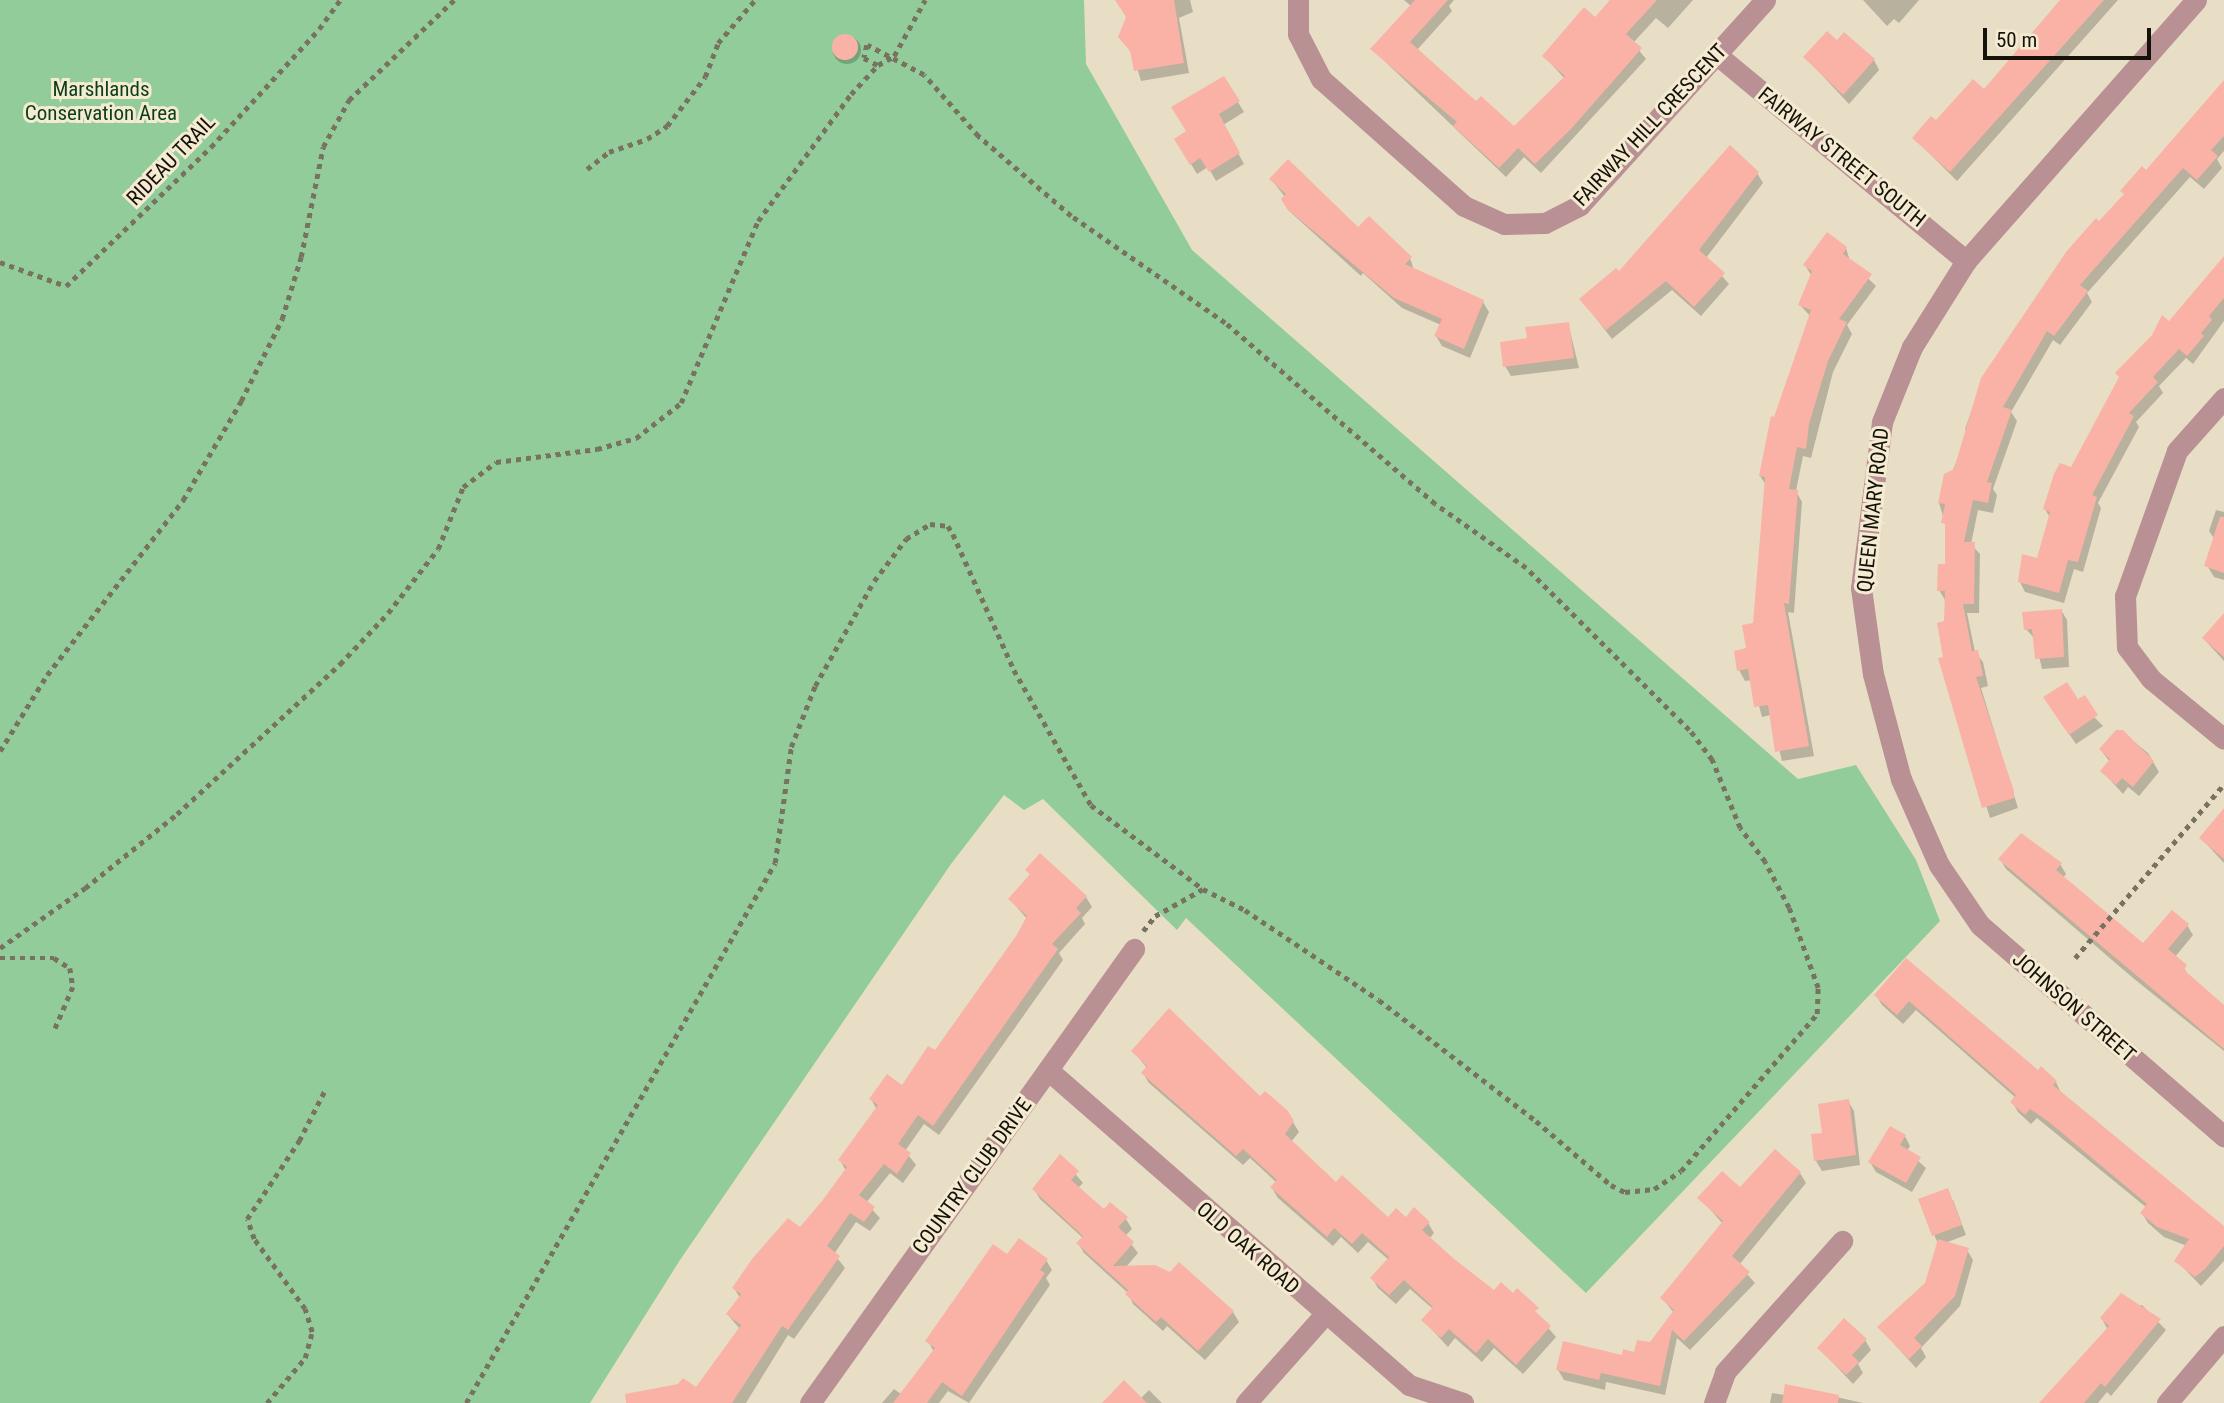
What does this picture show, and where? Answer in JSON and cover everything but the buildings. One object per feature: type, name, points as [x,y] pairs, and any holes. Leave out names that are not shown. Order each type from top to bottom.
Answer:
[{"type":"street","name":"FAIRWAY HILL CRESCENT","points":[[1298,0],[1298,34],[1321,79],[1464,206],[1504,224],[1545,223],[1580,205],[1765,0]]},
{"type":"street","name":"QUEEN MARY ROAD","points":[[1939,864],[1901,779],[1873,674],[1861,588],[1882,422],[1912,347],[1966,261],[2196,0]]},
{"type":"street","name":"FAIRWAY STREET SOUTH","points":[[1716,54],[1966,261]]},
{"type":"street","points":[[2224,398],[2177,451],[2125,596],[2127,647],[2151,679],[2224,739]]},
{"type":"street","name":"JOHNSON STREET","points":[[1939,864],[1980,925],[2224,1136]]},
{"type":"street","name":"COUNTRY CLUB DRIVE","points":[[810,1403],[1137,942]]},
{"type":"street","name":"OLD OAK ROAD","points":[[1048,1070],[1324,1315],[1409,1385],[1463,1403]]},
{"type":"street","points":[[1714,1403],[1725,1372],[1842,1241]]},
{"type":"street","points":[[1246,1403],[1324,1315]]},
{"type":"street","points":[[2166,1403],[2224,1336]]},
{"type":"path","name":"RIDEAU TRAIL","points":[[0,262],[66,286],[211,147],[340,0]]},
{"type":"path","points":[[0,751],[47,675],[183,500],[230,423],[282,319],[301,257],[323,147],[343,110],[454,0]]},
{"type":"path","points":[[587,169],[609,152],[647,139],[667,125],[705,77],[718,43],[755,0]]},
{"type":"path","points":[[0,948],[85,888],[177,814],[340,664],[388,613],[438,549],[463,487],[496,463],[597,449],[636,438],[681,403],[758,221],[851,94],[878,65],[894,56],[925,0]]},
{"type":"path","points":[[466,1403],[775,863],[791,747],[800,716],[869,589],[919,527],[939,524],[953,534],[1014,670],[1091,805],[1203,889],[1245,910],[1379,1000],[1536,1121],[1611,1185],[1625,1192],[1654,1189],[1681,1171],[1810,1024],[1819,1000],[1789,908],[1771,872],[1740,828],[1712,760],[1689,730],[1526,568],[1435,504],[1225,323],[1071,216],[978,136],[924,75],[894,56],[867,46],[864,58],[878,65]]},
{"type":"path","points":[[2075,958],[2224,784]]},
{"type":"path","points":[[1137,942],[1155,916],[1203,889]]},
{"type":"path","points":[[0,941],[11,940]]},
{"type":"path","points":[[0,958],[54,958],[70,968],[73,986],[55,1029]]},
{"type":"path","points":[[267,1403],[304,1358],[312,1332],[305,1309],[254,1239],[247,1219],[299,1142],[325,1090]]},
{"type":"green space","name":"Marshlands Conservation Area","points":[[0,0],[1084,0],[1086,64],[1192,250],[1798,779],[1856,765],[1916,860],[1940,921],[1586,1293],[1186,918],[1177,930],[1043,799],[1024,810],[1004,795],[951,864],[680,1260],[590,1403],[0,1403]]}]
